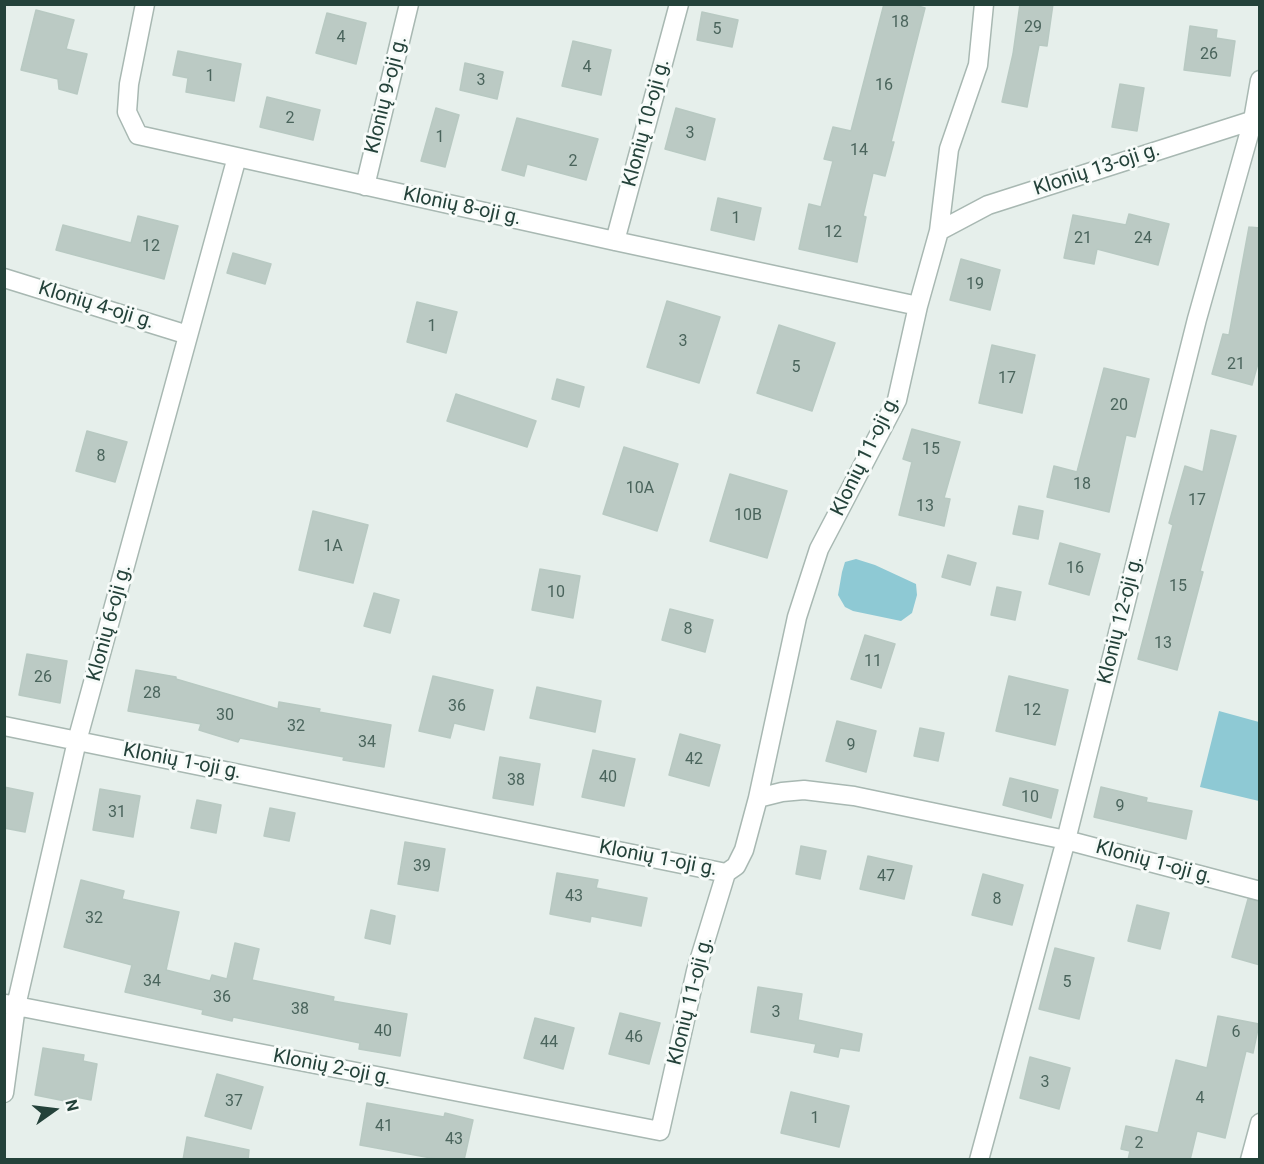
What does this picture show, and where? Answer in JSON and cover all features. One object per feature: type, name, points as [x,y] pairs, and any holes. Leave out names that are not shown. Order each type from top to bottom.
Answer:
[{"type":"street","name":"Klonių 8-oji g.","points":[[145,4],[129,84],[127,112],[138,135],[918,306]]},
{"type":"street","name":"Klonių 9-oji g.","points":[[365,186],[409,4]]},
{"type":"street","name":"Klonių 10-oji g.","points":[[615,241],[680,4]]},
{"type":"street","name":"Klonių 11-oji g.","points":[[758,798],[797,617],[819,549],[897,400],[918,306],[939,231],[949,149],[978,65],[984,4]]},
{"type":"street","name":"Klonių 12-oji g.","points":[[979,1160],[1066,840],[1197,319],[1256,119],[1260,80]]},
{"type":"street","name":"Klonių 13-oji g.","points":[[939,231],[988,205],[1256,119]]},
{"type":"street","name":"Klonių 6-oji g.","points":[[4,1093],[10,1005],[77,741],[237,157]]},
{"type":"street","name":"Klonių 4-oji g.","points":[[4,278],[188,335]]},
{"type":"street","name":"Klonių 1-oji g.","points":[[4,726],[726,873],[736,866],[744,850],[758,798],[804,790],[854,796],[1066,840],[1260,891]]},
{"type":"street","name":"Klonių 11-oji g.","points":[[660,1131],[696,971],[726,873]]},
{"type":"street","name":"Klonių 2-oji g.","points":[[10,1005],[660,1131]]},
{"type":"street","points":[[1250,1160],[1260,1123]]},
{"type":"water","points":[[856,559],[916,584],[917,595],[912,613],[901,621],[853,611],[845,607],[838,595],[842,572],[845,562]]},
{"type":"water","points":[[1219,711],[1259,722],[1259,801],[1200,787]]},
{"type":"building","points":[[884,4],[911,4],[925,8],[891,142],[894,142],[885,176],[873,173],[863,216],[866,217],[857,262],[799,249],[809,204],[821,207],[833,161],[824,159],[833,127],[851,131]]},
{"type":"building","points":[[1020,4],[1053,4],[1047,46],[1039,45],[1027,107],[1002,102],[1013,54]]},
{"type":"building","points":[[36,10],[74,20],[66,49],[87,54],[77,94],[59,89],[58,79],[21,70]]},
{"type":"building","points":[[702,12],[738,20],[732,47],[697,40]]},
{"type":"building","points":[[327,13],[366,23],[356,64],[316,53]]},
{"type":"building","points":[[1190,26],[1217,30],[1216,38],[1235,41],[1230,76],[1184,70]]},
{"type":"building","points":[[573,41],[611,50],[601,95],[562,86]]},
{"type":"building","points":[[178,51],[241,64],[234,101],[186,92],[188,78],[173,75]]},
{"type":"building","points":[[465,63],[503,72],[497,99],[460,90]]},
{"type":"building","points":[[1120,84],[1144,88],[1137,131],[1112,127]]},
{"type":"building","points":[[267,97],[320,110],[313,140],[260,127]]},
{"type":"building","points":[[436,108],[459,115],[445,167],[421,161]]},
{"type":"building","points":[[676,108],[715,119],[705,160],[665,149]]},
{"type":"building","points":[[517,118],[598,139],[586,180],[527,164],[524,176],[502,170]]},
{"type":"building","points":[[718,198],[761,208],[754,240],[711,230]]},
{"type":"building","points":[[1129,214],[1169,224],[1158,265],[1097,249],[1094,264],[1064,258],[1073,215],[1126,225]]},
{"type":"building","points":[[138,216],[178,226],[164,279],[56,250],[63,225],[131,243]]},
{"type":"building","points":[[1249,227],[1260,228],[1260,356],[1252,385],[1212,374],[1223,334],[1229,335]]},
{"type":"building","points":[[233,253],[271,264],[265,284],[227,273]]},
{"type":"building","points":[[961,259],[1000,270],[990,310],[950,300]]},
{"type":"building","points":[[667,301],[720,317],[699,383],[647,367]]},
{"type":"building","points":[[417,302],[457,312],[446,353],[407,342]]},
{"type":"building","points":[[779,325],[835,343],[812,411],[757,393]]},
{"type":"building","points":[[992,345],[1035,355],[1022,413],[979,403]]},
{"type":"building","points":[[1104,368],[1149,379],[1135,437],[1126,435],[1109,512],[1047,497],[1054,466],[1077,472]]},
{"type":"building","points":[[557,379],[584,387],[579,407],[552,399]]},
{"type":"building","points":[[456,394],[536,421],[527,447],[447,421]]},
{"type":"building","points":[[912,429],[960,442],[944,498],[950,499],[944,526],[899,515],[912,462],[903,459]]},
{"type":"building","points":[[1211,430],[1236,436],[1200,571],[1203,572],[1177,670],[1138,659],[1173,525],[1169,523],[1185,466],[1203,472]]},
{"type":"building","points":[[87,431],[127,442],[115,482],[76,471]]},
{"type":"building","points":[[624,447],[678,464],[657,531],[603,514]]},
{"type":"building","points":[[730,474],[787,491],[767,558],[710,541]]},
{"type":"building","points":[[1019,506],[1043,511],[1038,539],[1013,534]]},
{"type":"building","points":[[313,511],[368,525],[353,583],[299,570]]},
{"type":"building","points":[[1060,543],[1100,554],[1089,595],[1049,584]]},
{"type":"building","points":[[948,555],[976,563],[970,585],[942,577]]},
{"type":"building","points":[[540,569],[580,576],[573,618],[532,610]]},
{"type":"building","points":[[997,587],[1021,592],[1015,620],[991,615]]},
{"type":"building","points":[[374,593],[399,600],[390,633],[364,626]]},
{"type":"building","points":[[670,609],[713,620],[705,652],[662,640]]},
{"type":"building","points":[[865,635],[895,644],[881,688],[851,679]]},
{"type":"building","points":[[27,654],[67,661],[60,703],[19,695]]},
{"type":"building","points":[[136,670],[176,677],[176,679],[278,709],[279,702],[391,725],[384,767],[343,760],[344,757],[240,738],[238,742],[199,730],[201,724],[128,711]]},
{"type":"building","points":[[433,676],[493,690],[484,730],[454,723],[450,738],[419,731]]},
{"type":"building","points":[[1009,676],[1068,690],[1055,745],[996,731]]},
{"type":"building","points":[[537,687],[601,701],[595,732],[530,718]]},
{"type":"building","points":[[837,721],[876,731],[866,772],[826,761]]},
{"type":"building","points":[[920,728],[944,733],[938,761],[914,756]]},
{"type":"building","points":[[680,734],[720,745],[709,786],[669,775]]},
{"type":"building","points":[[593,750],[635,759],[624,806],[582,797]]},
{"type":"building","points":[[500,757],[540,764],[533,805],[493,798]]},
{"type":"building","points":[[1010,778],[1058,790],[1051,818],[1003,805]]},
{"type":"building","points":[[4,787],[33,793],[25,832],[4,828]]},
{"type":"building","points":[[1101,787],[1147,798],[1146,802],[1192,811],[1186,839],[1094,817]]},
{"type":"building","points":[[100,789],[140,796],[133,837],[93,830]]},
{"type":"building","points":[[197,800],[221,805],[216,833],[191,828]]},
{"type":"building","points":[[270,808],[295,813],[289,841],[264,836]]},
{"type":"building","points":[[405,842],[445,849],[438,891],[398,884]]},
{"type":"building","points":[[801,846],[826,851],[820,879],[796,874]]},
{"type":"building","points":[[868,856],[912,866],[904,899],[860,889]]},
{"type":"building","points":[[557,873],[598,880],[596,888],[647,898],[641,926],[591,916],[590,922],[550,914]]},
{"type":"building","points":[[983,874],[1023,885],[1012,925],[972,915]]},
{"type":"building","points":[[81,880],[124,891],[122,899],[179,912],[166,970],[210,981],[212,975],[227,979],[235,943],[259,949],[252,980],[334,997],[333,1001],[407,1014],[400,1056],[359,1049],[360,1043],[233,1017],[232,1021],[202,1014],[203,1010],[125,992],[132,965],[64,947]]},
{"type":"building","points":[[1248,899],[1260,902],[1260,965],[1232,957]]},
{"type":"building","points":[[1137,905],[1169,913],[1160,949],[1128,941]]},
{"type":"building","points":[[371,910],[395,916],[390,944],[365,938]]},
{"type":"building","points":[[1055,948],[1094,958],[1079,1019],[1039,1009]]},
{"type":"building","points":[[758,987],[802,994],[798,1020],[862,1034],[859,1051],[840,1048],[838,1057],[814,1052],[816,1044],[751,1032]]},
{"type":"building","points":[[620,1013],[660,1023],[649,1064],[609,1054]]},
{"type":"building","points":[[1218,1016],[1259,1024],[1253,1053],[1246,1051],[1225,1138],[1197,1131],[1190,1160],[1128,1160],[1130,1151],[1121,1149],[1126,1126],[1158,1133],[1176,1060],[1207,1068]]},
{"type":"building","points":[[535,1018],[574,1028],[563,1069],[524,1058]]},
{"type":"building","points":[[43,1048],[84,1055],[83,1061],[97,1064],[91,1100],[76,1097],[75,1103],[35,1095]]},
{"type":"building","points":[[1030,1057],[1070,1068],[1059,1109],[1020,1098]]},
{"type":"building","points":[[217,1074],[263,1087],[251,1129],[205,1116]]},
{"type":"building","points":[[791,1092],[849,1106],[839,1147],[781,1133]]},
{"type":"building","points":[[367,1103],[444,1117],[445,1113],[473,1120],[464,1160],[442,1160],[360,1145]]},
{"type":"building","points":[[187,1137],[249,1150],[248,1160],[183,1160]]}]
